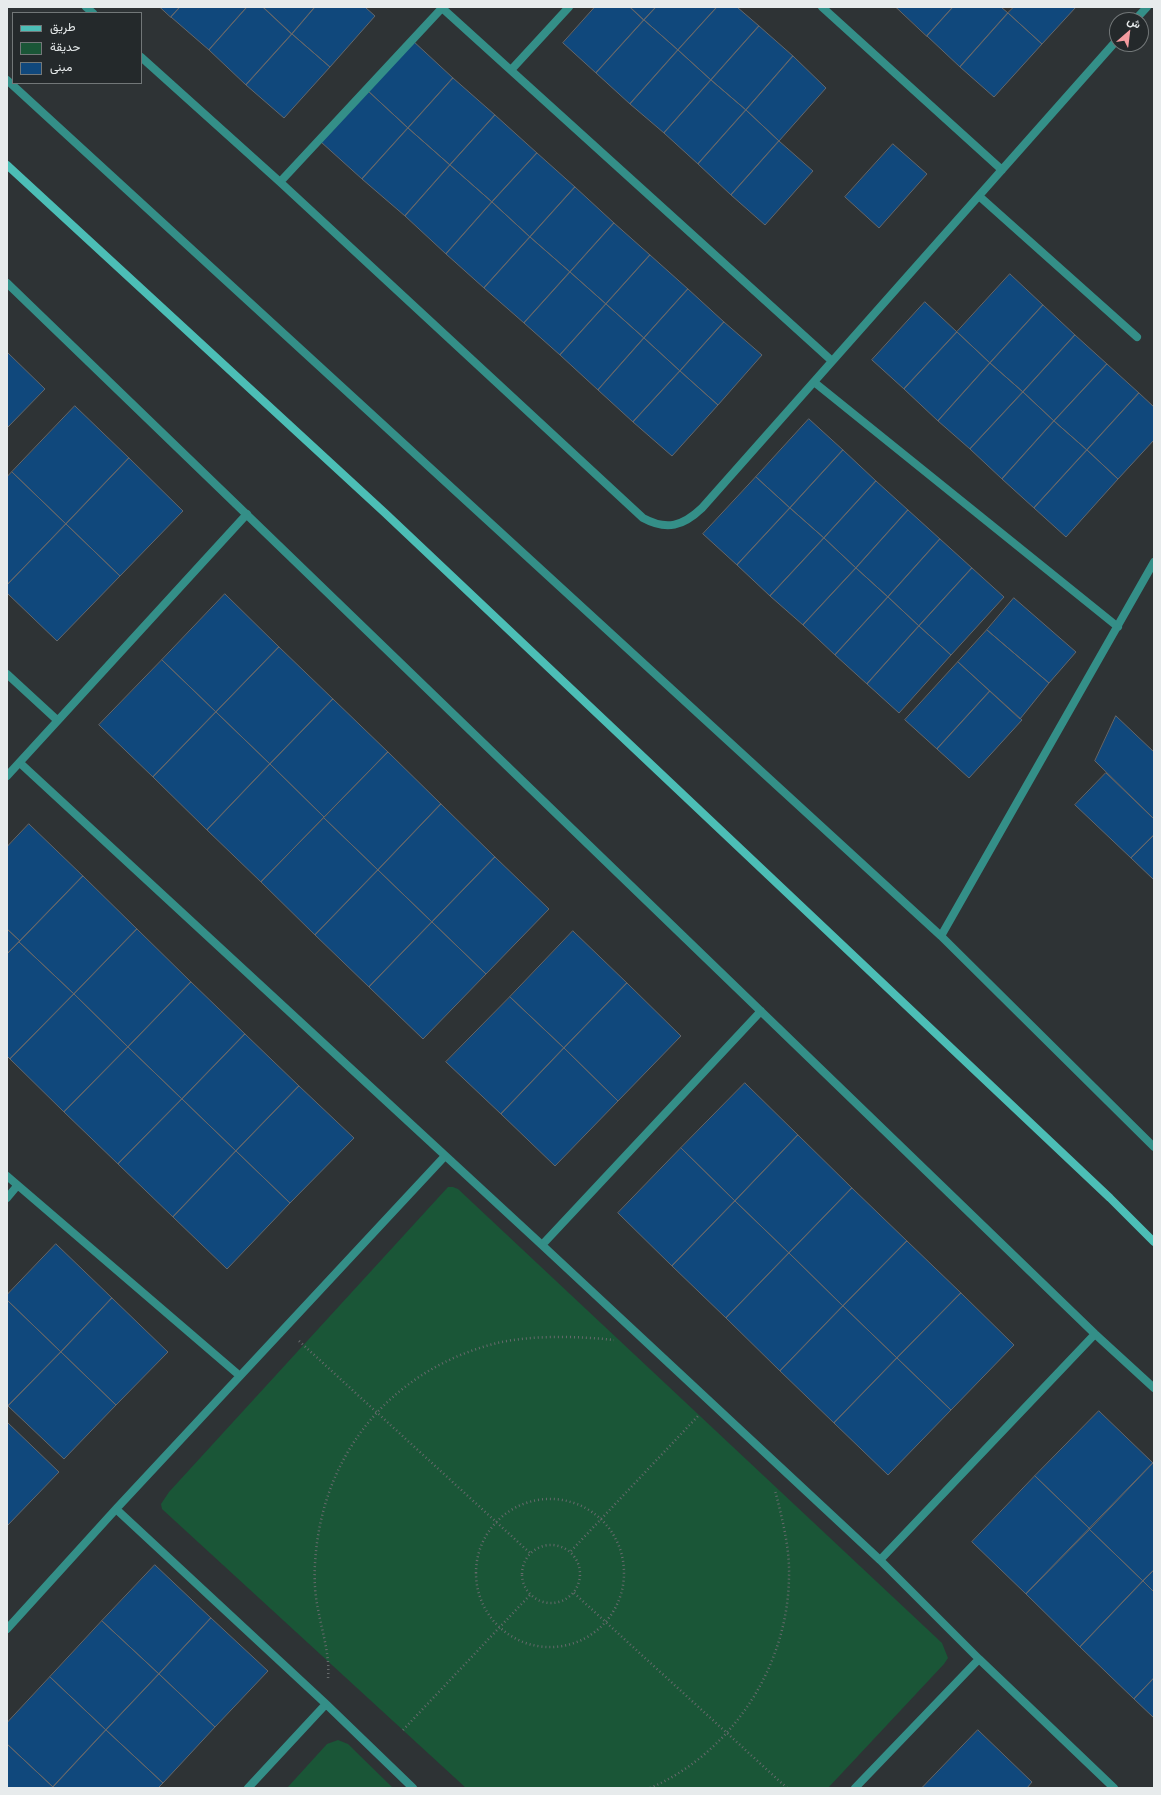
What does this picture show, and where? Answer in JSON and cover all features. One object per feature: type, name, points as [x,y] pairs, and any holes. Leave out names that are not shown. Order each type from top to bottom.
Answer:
[{"type":"street","points":[[511,70],[569,7]]},
{"type":"street","points":[[822,7],[1002,170]]},
{"type":"street","points":[[280,182],[441,8],[832,361]]},
{"type":"street","points":[[142,58],[280,182],[643,518],[653,524],[664,526],[685,522],[694,515],[1109,49]]},
{"type":"street","points":[[7,80],[941,936],[1154,1147]]},
{"type":"street","points":[[7,165],[385,513],[1110,1198],[1154,1242]]},
{"type":"street","points":[[979,196],[1137,338]]},
{"type":"street","points":[[7,283],[1095,1334],[1154,1388]]},
{"type":"street","points":[[814,382],[1118,627]]},
{"type":"street","points":[[7,776],[247,514]]},
{"type":"street","points":[[941,936],[1154,562]]},
{"type":"street","points":[[7,674],[58,720]]},
{"type":"street","points":[[20,763],[542,1245],[880,1560],[979,1659],[1114,1788]]},
{"type":"street","points":[[542,1245],[761,1011]]},
{"type":"street","points":[[7,1629],[116,1508],[445,1156]]},
{"type":"street","points":[[7,1176],[240,1376]]},
{"type":"street","points":[[7,1198],[18,1186]]},
{"type":"street","points":[[880,1560],[1095,1334]]},
{"type":"street","points":[[116,1508],[326,1704],[413,1788]]},
{"type":"street","points":[[855,1788],[979,1659]]},
{"type":"street","points":[[248,1788],[326,1704]]},
{"type":"path","points":[[284,1328],[530,1553]]},
{"type":"path","points":[[326,1704],[329,1663],[317,1608],[315,1564],[317,1540],[322,1513],[331,1484],[352,1443],[376,1412],[402,1389],[430,1370],[462,1354],[498,1343],[533,1338],[621,1341]]},
{"type":"path","points":[[571,1551],[700,1415]]},
{"type":"path","points":[[650,1788],[694,1763],[720,1741],[745,1711],[763,1682],[776,1648],[786,1612],[789,1577],[786,1538],[773,1484]]},
{"type":"path","points":[[560,1498],[582,1505],[602,1519],[617,1540],[625,1564],[623,1590],[613,1614],[595,1632],[572,1644],[546,1647],[521,1642],[500,1628],[485,1609],[476,1587],[476,1563],[482,1541],[496,1521],[514,1507],[536,1499],[560,1498]]},
{"type":"path","points":[[545,1545],[559,1546],[571,1551],[580,1567],[579,1585],[574,1593],[557,1603],[547,1603],[530,1595],[522,1579],[522,1569],[525,1560],[530,1553],[537,1547],[545,1545]]},
{"type":"path","points":[[574,1593],[787,1788]]},
{"type":"path","points":[[403,1730],[530,1595]]},
{"type":"green space","points":[[448,1187],[458,1189],[942,1643],[948,1658],[944,1664],[828,1788],[466,1788],[162,1509],[161,1504],[169,1492]]},
{"type":"green space","points":[[338,1740],[348,1744],[393,1788],[287,1788],[327,1744]]},
{"type":"building","points":[[160,7],[180,7],[171,17]]},
{"type":"building","points":[[180,7],[247,7],[209,50],[171,17]]},
{"type":"building","points":[[247,7],[263,7],[292,34],[246,85],[209,50]]},
{"type":"building","points":[[263,7],[315,7],[292,34]]},
{"type":"building","points":[[315,7],[365,7],[375,16],[330,67],[292,34]]},
{"type":"building","points":[[595,7],[630,7],[644,20],[596,73],[563,43]]},
{"type":"building","points":[[630,7],[656,7],[644,20]]},
{"type":"building","points":[[656,7],[717,7],[678,50],[644,20]]},
{"type":"building","points":[[717,7],[737,7],[759,26],[711,80],[678,50]]},
{"type":"building","points":[[896,7],[953,7],[927,36]]},
{"type":"building","points":[[953,7],[1001,7],[1008,13],[960,67],[927,36]]},
{"type":"building","points":[[1014,7],[1076,7],[1042,44],[1008,13]]},
{"type":"building","points":[[1008,13],[1042,44],[994,97],[960,67]]},
{"type":"building","points":[[644,20],[678,50],[630,104],[596,73]]},
{"type":"building","points":[[759,26],[793,56],[746,110],[711,80]]},
{"type":"building","points":[[292,34],[330,67],[284,118],[246,85]]},
{"type":"building","points":[[412,40],[453,78],[408,128],[367,90]]},
{"type":"building","points":[[678,50],[711,80],[664,133],[630,104]]},
{"type":"building","points":[[793,56],[826,88],[779,141],[746,110]]},
{"type":"building","points":[[453,78],[495,115],[450,165],[408,128]]},
{"type":"building","points":[[711,80],[746,110],[698,164],[664,133]]},
{"type":"building","points":[[367,90],[408,128],[362,179],[321,142]]},
{"type":"building","points":[[746,110],[779,141],[731,195],[698,164]]},
{"type":"building","points":[[495,115],[537,153],[492,202],[450,165]]},
{"type":"building","points":[[408,128],[450,165],[405,216],[362,179]]},
{"type":"building","points":[[779,141],[813,171],[765,225],[731,195]]},
{"type":"building","points":[[893,144],[927,174],[879,228],[845,197]]},
{"type":"building","points":[[537,153],[575,187],[530,237],[492,202]]},
{"type":"building","points":[[450,165],[492,202],[446,254],[405,216]]},
{"type":"building","points":[[575,187],[614,223],[570,272],[530,237]]},
{"type":"building","points":[[492,202],[530,237],[484,288],[446,254]]},
{"type":"building","points":[[614,223],[650,255],[606,304],[570,272]]},
{"type":"building","points":[[530,237],[570,272],[524,323],[484,288]]},
{"type":"building","points":[[650,255],[688,289],[644,338],[606,304]]},
{"type":"building","points":[[570,272],[606,304],[560,355],[524,323]]},
{"type":"building","points":[[1010,274],[1043,305],[990,363],[957,332]]},
{"type":"building","points":[[688,289],[724,322],[680,371],[644,338]]},
{"type":"building","points":[[925,302],[957,332],[904,389],[872,360]]},
{"type":"building","points":[[606,304],[644,338],[598,390],[560,355]]},
{"type":"building","points":[[1043,305],[1075,335],[1023,392],[990,363]]},
{"type":"building","points":[[724,322],[762,355],[718,405],[680,371]]},
{"type":"building","points":[[957,332],[990,363],[938,421],[904,389]]},
{"type":"building","points":[[1075,335],[1107,364],[1054,421],[1023,392]]},
{"type":"building","points":[[644,338],[680,371],[633,422],[598,390]]},
{"type":"building","points":[[7,352],[45,389],[7,428]]},
{"type":"building","points":[[990,363],[1023,392],[970,449],[938,421]]},
{"type":"building","points":[[1107,364],[1139,393],[1087,450],[1054,421]]},
{"type":"building","points":[[680,371],[718,405],[672,456],[633,422]]},
{"type":"building","points":[[1023,392],[1054,421],[1002,479],[970,449]]},
{"type":"building","points":[[1139,393],[1154,407],[1154,440],[1118,479],[1087,450]]},
{"type":"building","points":[[75,406],[129,458],[66,524],[12,472]]},
{"type":"building","points":[[809,419],[843,450],[790,508],[756,477]]},
{"type":"building","points":[[1054,421],[1087,450],[1034,508],[1002,479]]},
{"type":"building","points":[[843,450],[876,481],[824,538],[790,508]]},
{"type":"building","points":[[1087,450],[1118,479],[1066,537],[1034,508]]},
{"type":"building","points":[[129,458],[183,511],[120,576],[66,524]]},
{"type":"building","points":[[12,472],[66,524],[7,585],[7,477]]},
{"type":"building","points":[[756,477],[790,508],[737,565],[703,534]]},
{"type":"building","points":[[876,481],[908,510],[856,568],[824,538]]},
{"type":"building","points":[[790,508],[824,538],[770,596],[737,565]]},
{"type":"building","points":[[908,510],[940,539],[888,597],[856,568]]},
{"type":"building","points":[[66,524],[120,576],[57,641],[7,593],[7,585]]},
{"type":"building","points":[[824,538],[856,568],[803,625],[770,596]]},
{"type":"building","points":[[940,539],[972,568],[919,626],[888,597]]},
{"type":"building","points":[[856,568],[888,597],[835,655],[803,625]]},
{"type":"building","points":[[972,568],[1004,597],[951,655],[919,626]]},
{"type":"building","points":[[225,594],[279,647],[216,712],[162,660]]},
{"type":"building","points":[[888,597],[919,626],[867,684],[835,655]]},
{"type":"building","points":[[1014,598],[1076,652],[1049,683],[987,630]]},
{"type":"building","points":[[919,626],[951,655],[899,713],[867,684]]},
{"type":"building","points":[[987,630],[1049,683],[1020,719],[958,662]]},
{"type":"building","points":[[279,647],[333,699],[270,764],[216,712]]},
{"type":"building","points":[[162,660],[216,712],[153,777],[99,725]]},
{"type":"building","points":[[958,662],[990,691],[937,749],[905,720]]},
{"type":"building","points":[[990,691],[1022,720],[969,778],[937,749]]},
{"type":"building","points":[[333,699],[388,752],[324,817],[270,764]]},
{"type":"building","points":[[216,712],[270,764],[207,830],[153,777]]},
{"type":"building","points":[[1116,716],[1154,752],[1154,819],[1095,761]]},
{"type":"building","points":[[388,752],[441,804],[378,870],[324,818]]},
{"type":"building","points":[[270,764],[324,817],[261,882],[207,830]]},
{"type":"building","points":[[1106,773],[1154,819],[1154,835],[1131,858],[1075,805]]},
{"type":"building","points":[[441,804],[495,857],[432,922],[378,870]]},
{"type":"building","points":[[324,818],[378,870],[315,935],[261,882]]},
{"type":"building","points":[[29,824],[83,876],[20,941],[7,929],[7,847]]},
{"type":"building","points":[[1154,835],[1154,880],[1131,858]]},
{"type":"building","points":[[495,857],[549,909],[486,974],[432,922]]},
{"type":"building","points":[[378,870],[432,922],[369,987],[315,935]]},
{"type":"building","points":[[83,876],[137,929],[74,994],[19,942]]},
{"type":"building","points":[[432,922],[486,974],[423,1039],[369,987]]},
{"type":"building","points":[[7,929],[20,941],[7,954]]},
{"type":"building","points":[[137,929],[191,982],[128,1047],[74,994]]},
{"type":"building","points":[[573,931],[627,983],[564,1048],[510,997]]},
{"type":"building","points":[[19,942],[74,994],[10,1059],[7,1056],[7,954]]},
{"type":"building","points":[[191,982],[245,1034],[182,1099],[128,1047]]},
{"type":"building","points":[[627,983],[681,1036],[618,1101],[564,1048]]},
{"type":"building","points":[[74,994],[128,1047],[64,1112],[10,1059]]},
{"type":"building","points":[[510,997],[564,1048],[501,1114],[446,1062]]},
{"type":"building","points":[[245,1034],[299,1086],[236,1151],[182,1099]]},
{"type":"building","points":[[128,1047],[182,1099],[118,1164],[64,1112]]},
{"type":"building","points":[[564,1048],[618,1101],[555,1166],[501,1114]]},
{"type":"building","points":[[745,1083],[798,1135],[735,1201],[681,1148]]},
{"type":"building","points":[[299,1086],[354,1138],[290,1203],[236,1151]]},
{"type":"building","points":[[182,1099],[236,1151],[173,1217],[118,1164]]},
{"type":"building","points":[[798,1135],[852,1188],[789,1253],[735,1201]]},
{"type":"building","points":[[681,1148],[735,1201],[672,1266],[618,1213]]},
{"type":"building","points":[[236,1151],[290,1203],[227,1269],[173,1217]]},
{"type":"building","points":[[852,1188],[907,1241],[843,1306],[789,1253]]},
{"type":"building","points":[[735,1201],[789,1253],[726,1318],[672,1266]]},
{"type":"building","points":[[907,1241],[961,1293],[897,1358],[843,1306]]},
{"type":"building","points":[[56,1244],[112,1298],[61,1352],[7,1300],[7,1295]]},
{"type":"building","points":[[789,1253],[843,1306],[780,1371],[726,1318]]},
{"type":"building","points":[[961,1293],[1014,1345],[951,1410],[897,1358]]},
{"type":"building","points":[[112,1298],[168,1352],[116,1405],[61,1352]]},
{"type":"building","points":[[7,1300],[61,1352],[8,1406],[7,1404]]},
{"type":"building","points":[[843,1306],[897,1358],[834,1423],[780,1371]]},
{"type":"building","points":[[61,1352],[116,1405],[64,1459],[8,1406]]},
{"type":"building","points":[[897,1358],[951,1410],[888,1475],[834,1423]]},
{"type":"building","points":[[1099,1411],[1153,1463],[1090,1529],[1035,1476]]},
{"type":"building","points":[[7,1422],[59,1472],[7,1526]]},
{"type":"building","points":[[1153,1463],[1154,1570],[1143,1581],[1089,1529]]},
{"type":"building","points":[[1035,1476],[1090,1529],[1026,1594],[972,1542]]},
{"type":"building","points":[[1089,1529],[1143,1581],[1080,1647],[1026,1594]]},
{"type":"building","points":[[155,1565],[211,1618],[159,1674],[102,1621]]},
{"type":"building","points":[[1154,1570],[1154,1592],[1143,1581]]},
{"type":"building","points":[[1143,1581],[1154,1592],[1154,1678],[1134,1699],[1080,1647]]},
{"type":"building","points":[[211,1618],[268,1671],[215,1727],[159,1674]]},
{"type":"building","points":[[102,1621],[159,1674],[106,1730],[50,1677]]},
{"type":"building","points":[[159,1674],[215,1727],[163,1783],[106,1730]]},
{"type":"building","points":[[50,1677],[106,1730],[53,1787],[7,1744],[7,1723]]},
{"type":"building","points":[[1154,1678],[1154,1718],[1134,1699]]},
{"type":"building","points":[[106,1730],[163,1783],[158,1788],[53,1787]]},
{"type":"building","points":[[978,1730],[1032,1782],[1027,1788],[922,1788]]},
{"type":"building","points":[[7,1744],[53,1787],[7,1788]]}]
